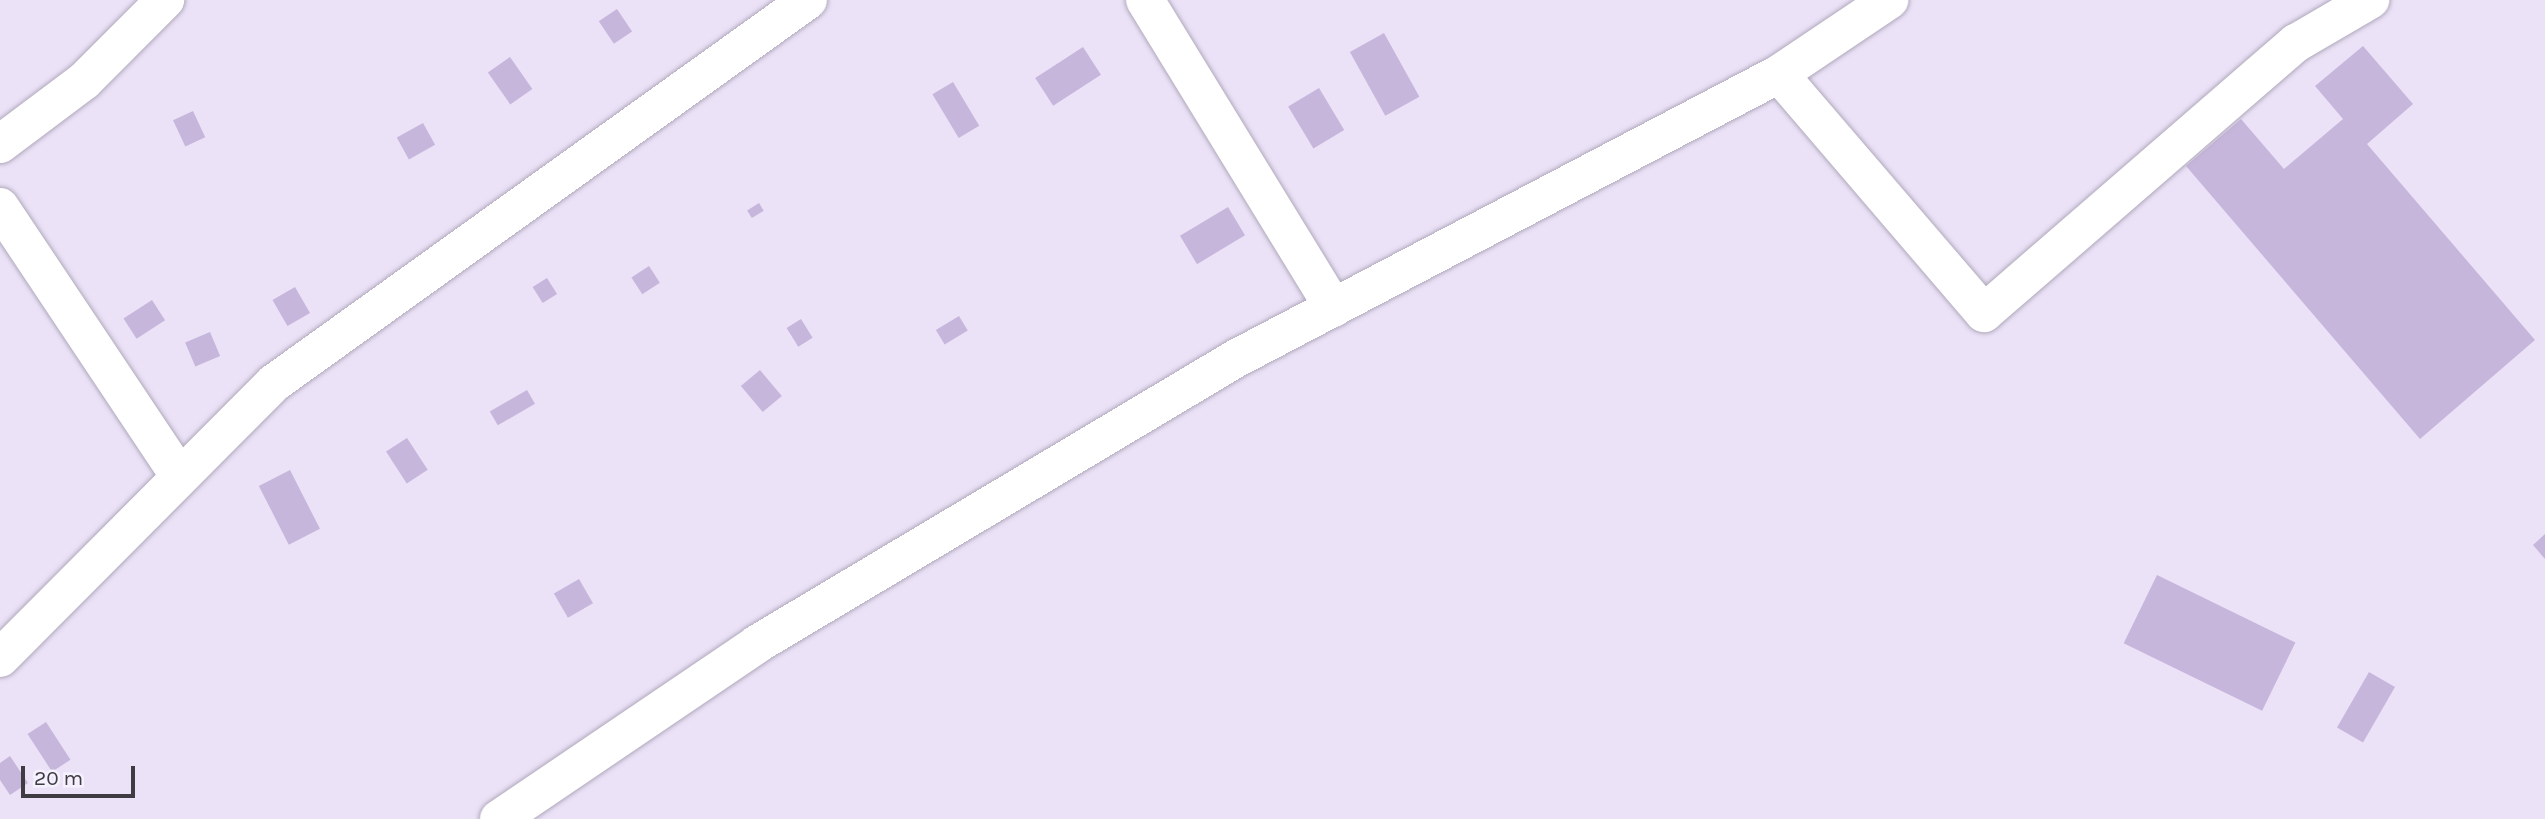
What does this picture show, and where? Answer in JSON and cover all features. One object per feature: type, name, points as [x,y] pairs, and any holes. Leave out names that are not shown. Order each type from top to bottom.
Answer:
[{"type":"street","points":[[0,144],[84,81],[165,0]]},
{"type":"street","points":[[0,658],[274,383],[808,0]]},
{"type":"street","points":[[1145,0],[1334,308]]},
{"type":"street","points":[[499,819],[768,637],[1235,359],[1779,74],[1889,0]]},
{"type":"street","points":[[1779,74],[1984,313],[2296,43],[2370,0]]},
{"type":"street","points":[[0,207],[180,477]]},
{"type":"building","points":[[617,9],[632,31],[614,44],[599,21]]},
{"type":"building","points":[[1384,33],[1419,97],[1385,116],[1350,52]]},
{"type":"building","points":[[2363,46],[2413,104],[2367,144],[2535,340],[2420,439],[2186,166],[2241,119],[2284,169],[2343,119],[2315,86]]},
{"type":"building","points":[[1083,47],[1101,75],[1053,106],[1035,78]]},
{"type":"building","points":[[510,57],[532,89],[510,104],[488,72]]},
{"type":"building","points":[[953,82],[979,126],[959,138],[932,94]]},
{"type":"building","points":[[1319,88],[1344,130],[1313,149],[1288,107]]},
{"type":"building","points":[[193,111],[205,137],[185,147],[173,120]]},
{"type":"building","points":[[423,123],[435,145],[409,159],[397,138]]},
{"type":"building","points":[[759,203],[764,211],[752,218],[747,210]]},
{"type":"building","points":[[1228,207],[1245,235],[1197,264],[1180,236]]},
{"type":"building","points":[[649,266],[660,283],[642,294],[631,277]]},
{"type":"building","points":[[547,278],[557,294],[543,303],[533,287]]},
{"type":"building","points":[[295,287],[310,313],[287,326],[272,300]]},
{"type":"building","points":[[152,300],[165,320],[137,339],[123,319]]},
{"type":"building","points":[[959,316],[968,331],[945,344],[936,330]]},
{"type":"building","points":[[801,319],[813,338],[798,347],[787,328]]},
{"type":"building","points":[[210,332],[220,356],[195,366],[185,343]]},
{"type":"building","points":[[760,370],[782,396],[763,412],[741,386]]},
{"type":"building","points":[[527,390],[535,404],[498,425],[490,412]]},
{"type":"building","points":[[407,438],[428,470],[407,483],[386,452]]},
{"type":"building","points":[[290,470],[320,529],[289,545],[259,486]]},
{"type":"building","points":[[2545,534],[2545,559],[2533,545]]},
{"type":"building","points":[[2157,575],[2295,643],[2262,711],[2124,643]]},
{"type":"building","points":[[579,579],[593,603],[568,618],[554,594]]},
{"type":"building","points":[[2369,672],[2395,687],[2363,742],[2337,727]]},
{"type":"building","points":[[46,722],[71,760],[52,772],[28,734]]},
{"type":"building","points":[[10,756],[28,783],[10,795],[0,780],[0,763]]}]
